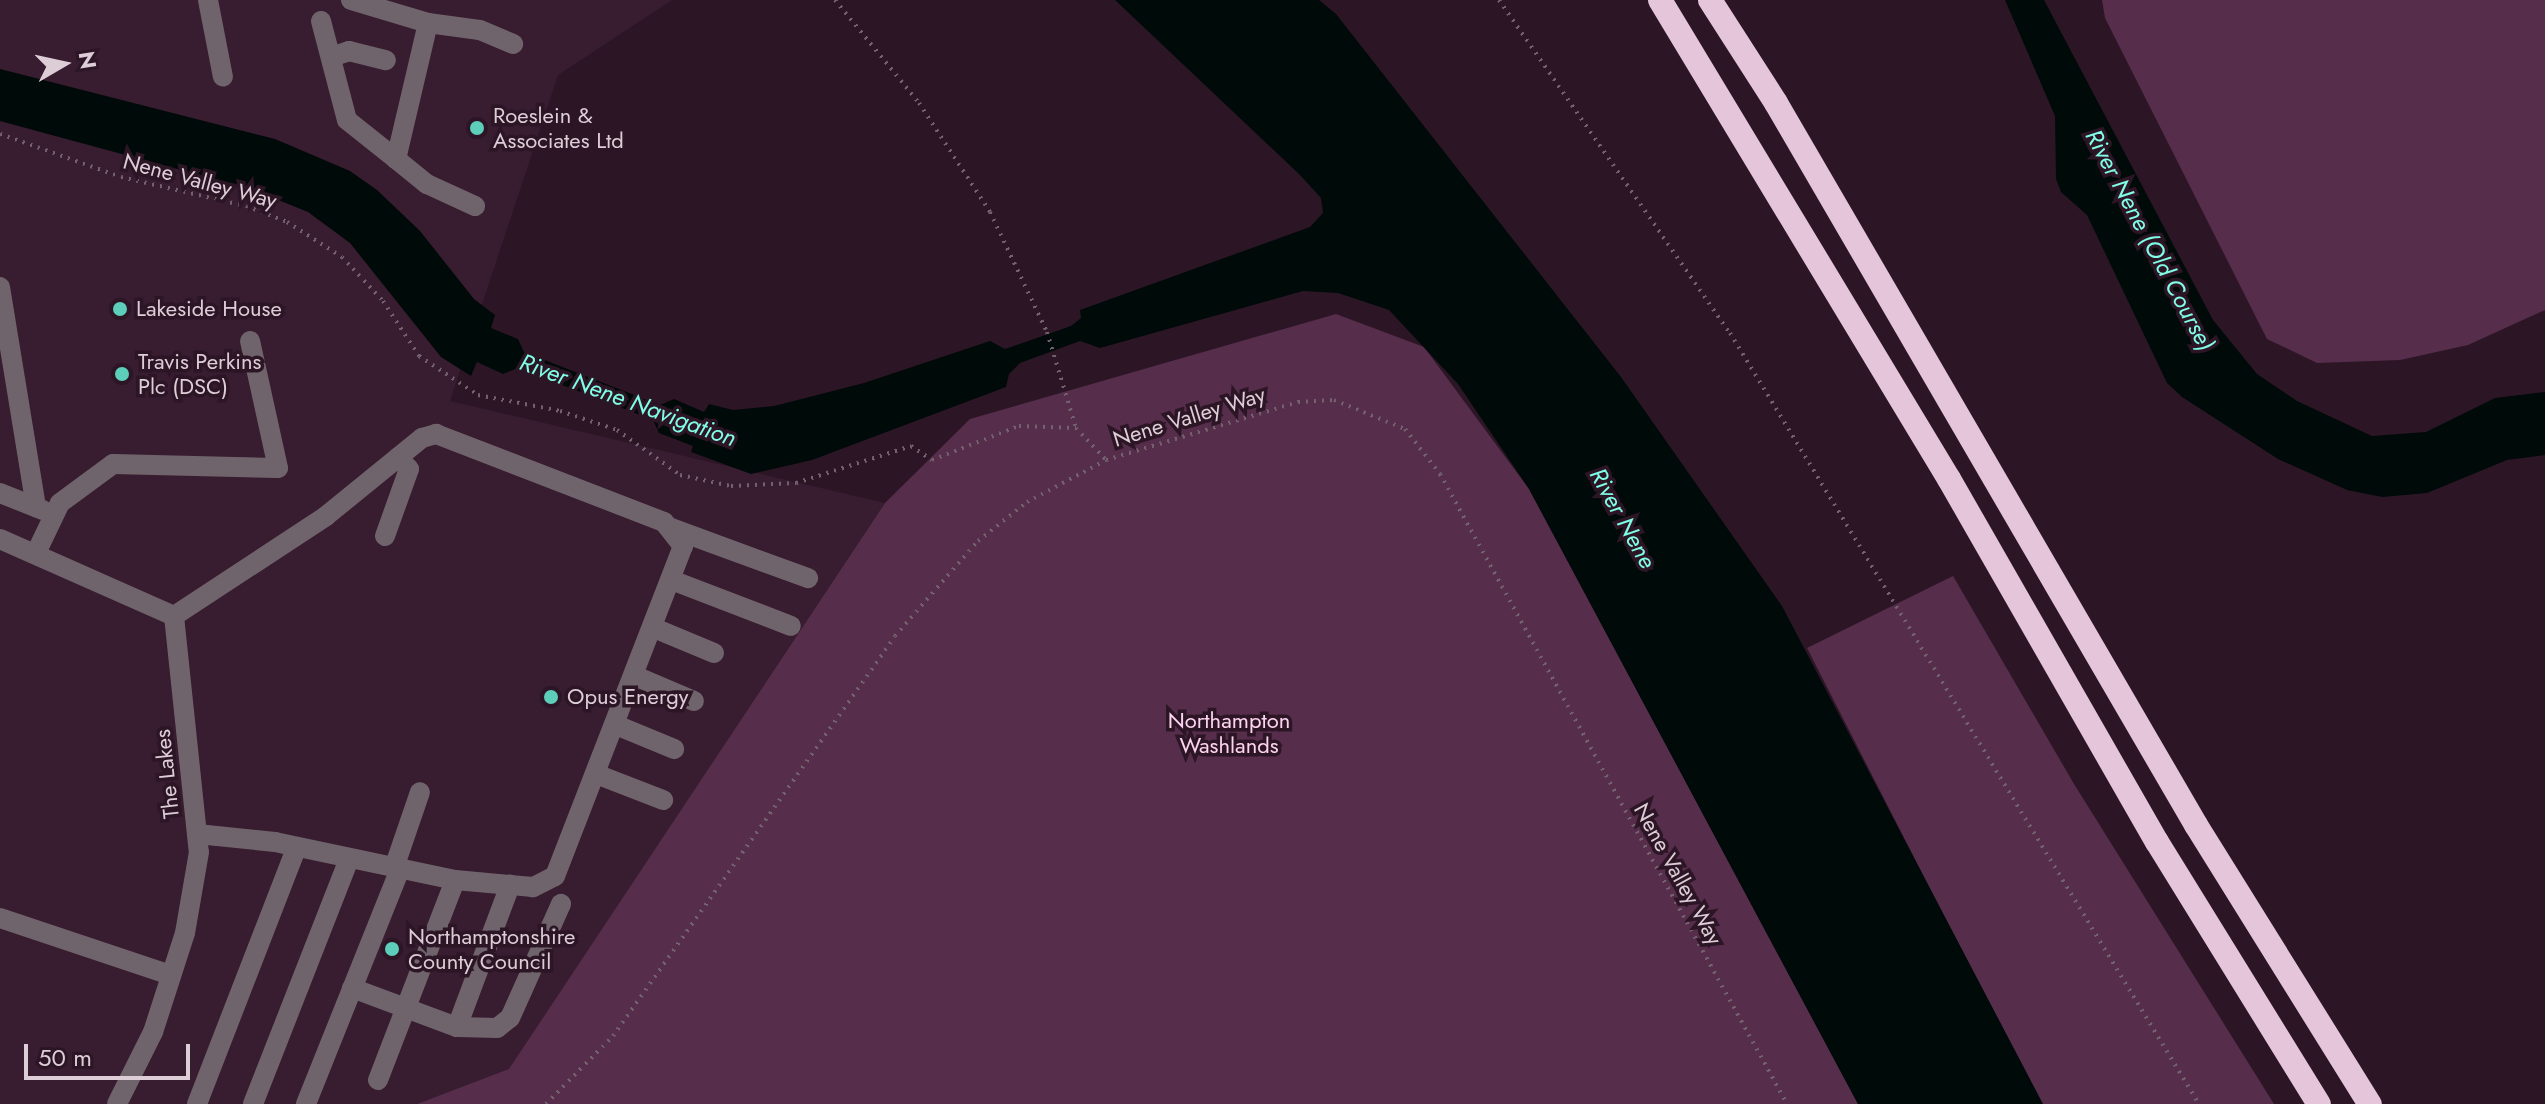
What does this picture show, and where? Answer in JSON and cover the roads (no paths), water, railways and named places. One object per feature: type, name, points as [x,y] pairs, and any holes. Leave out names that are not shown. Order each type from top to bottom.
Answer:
[{"type":"highway","points":[[1660,0],[1941,465],[2157,842],[2319,1104]]},
{"type":"highway","points":[[1710,0],[1776,103],[2196,825],[2370,1104]]},
{"type":"street","points":[[208,0],[223,77]]},
{"type":"street","points":[[351,0],[428,23],[480,30],[513,44]]},
{"type":"street","points":[[321,21],[347,120],[427,184],[475,206]]},
{"type":"street","points":[[396,159],[428,23]]},
{"type":"street","points":[[331,57],[349,51],[386,60]]},
{"type":"street","points":[[0,287],[45,511],[36,553]]},
{"type":"street","points":[[0,493],[45,511],[113,464],[278,468],[250,341]]},
{"type":"street","points":[[0,539],[174,616],[326,516],[398,457],[436,434],[671,528],[808,578]]},
{"type":"street","points":[[385,536],[409,469],[398,457]]},
{"type":"street","points":[[197,834],[296,849],[455,880],[533,887],[555,876],[674,581],[683,546],[671,528]]},
{"type":"street","points":[[674,581],[791,626]]},
{"type":"street","name":"The Lakes","points":[[117,1104],[153,1032],[185,933],[199,852],[174,616]]},
{"type":"street","points":[[654,628],[714,653]]},
{"type":"street","points":[[635,676],[694,701]]},
{"type":"street","points":[[616,725],[674,749]]},
{"type":"street","points":[[596,774],[663,800]]},
{"type":"street","points":[[306,1104],[397,868],[420,792]]},
{"type":"street","points":[[197,1104],[296,849]]},
{"type":"street","points":[[253,1104],[349,859]]},
{"type":"street","points":[[378,1080],[455,880]]},
{"type":"street","points":[[457,1027],[510,885]]},
{"type":"street","points":[[352,988],[457,1027],[487,1031],[510,1018],[561,904]]},
{"type":"street","points":[[0,918],[170,975]]},
{"type":"water","points":[[1115,0],[1319,0],[1336,14],[1621,377],[1782,606],[2043,1104],[1858,1104],[1529,489],[1458,384],[1389,310],[1338,293],[1303,291],[1100,348],[1080,341],[1020,363],[1009,374],[1006,387],[812,460],[751,474],[691,452],[693,446],[659,433],[653,420],[518,368],[503,374],[477,362],[471,376],[441,357],[350,243],[308,212],[251,189],[0,121],[0,69],[275,139],[350,171],[377,190],[420,231],[474,299],[495,315],[491,328],[518,339],[524,352],[660,405],[674,399],[704,412],[709,404],[733,410],[774,406],[864,383],[990,341],[1005,349],[1071,326],[1081,318],[1080,310],[1310,227],[1323,213],[1321,198],[1300,175]]},
{"type":"water","name":"River Nene (Old Course)","points":[[2005,0],[2044,0],[2213,320],[2257,374],[2297,401],[2372,436],[2426,432],[2495,398],[2545,392],[2545,455],[2507,460],[2427,493],[2382,497],[2347,490],[2278,459],[2182,397],[2167,383],[2087,215],[2061,192],[2056,179],[2055,116]]},
{"type":"place","name":"Roeslein & Associates Ltd","points":[[477,128]]},
{"type":"place","name":"Lakeside House","points":[[120,309]]},
{"type":"place","name":"Travis Perkins Plc (DSC)","points":[[122,374]]},
{"type":"place","name":"Opus Energy","points":[[551,697]]},
{"type":"place","name":"Northamptonshire County Council","points":[[392,949]]},
{"type":"water label","name":"River Nene Navigation","points":[[628,400]]},
{"type":"water label","name":"River Nene","points":[[1623,518]]},
{"type":"park label","name":"Northampton Washlands","points":[[1229,732]]}]
